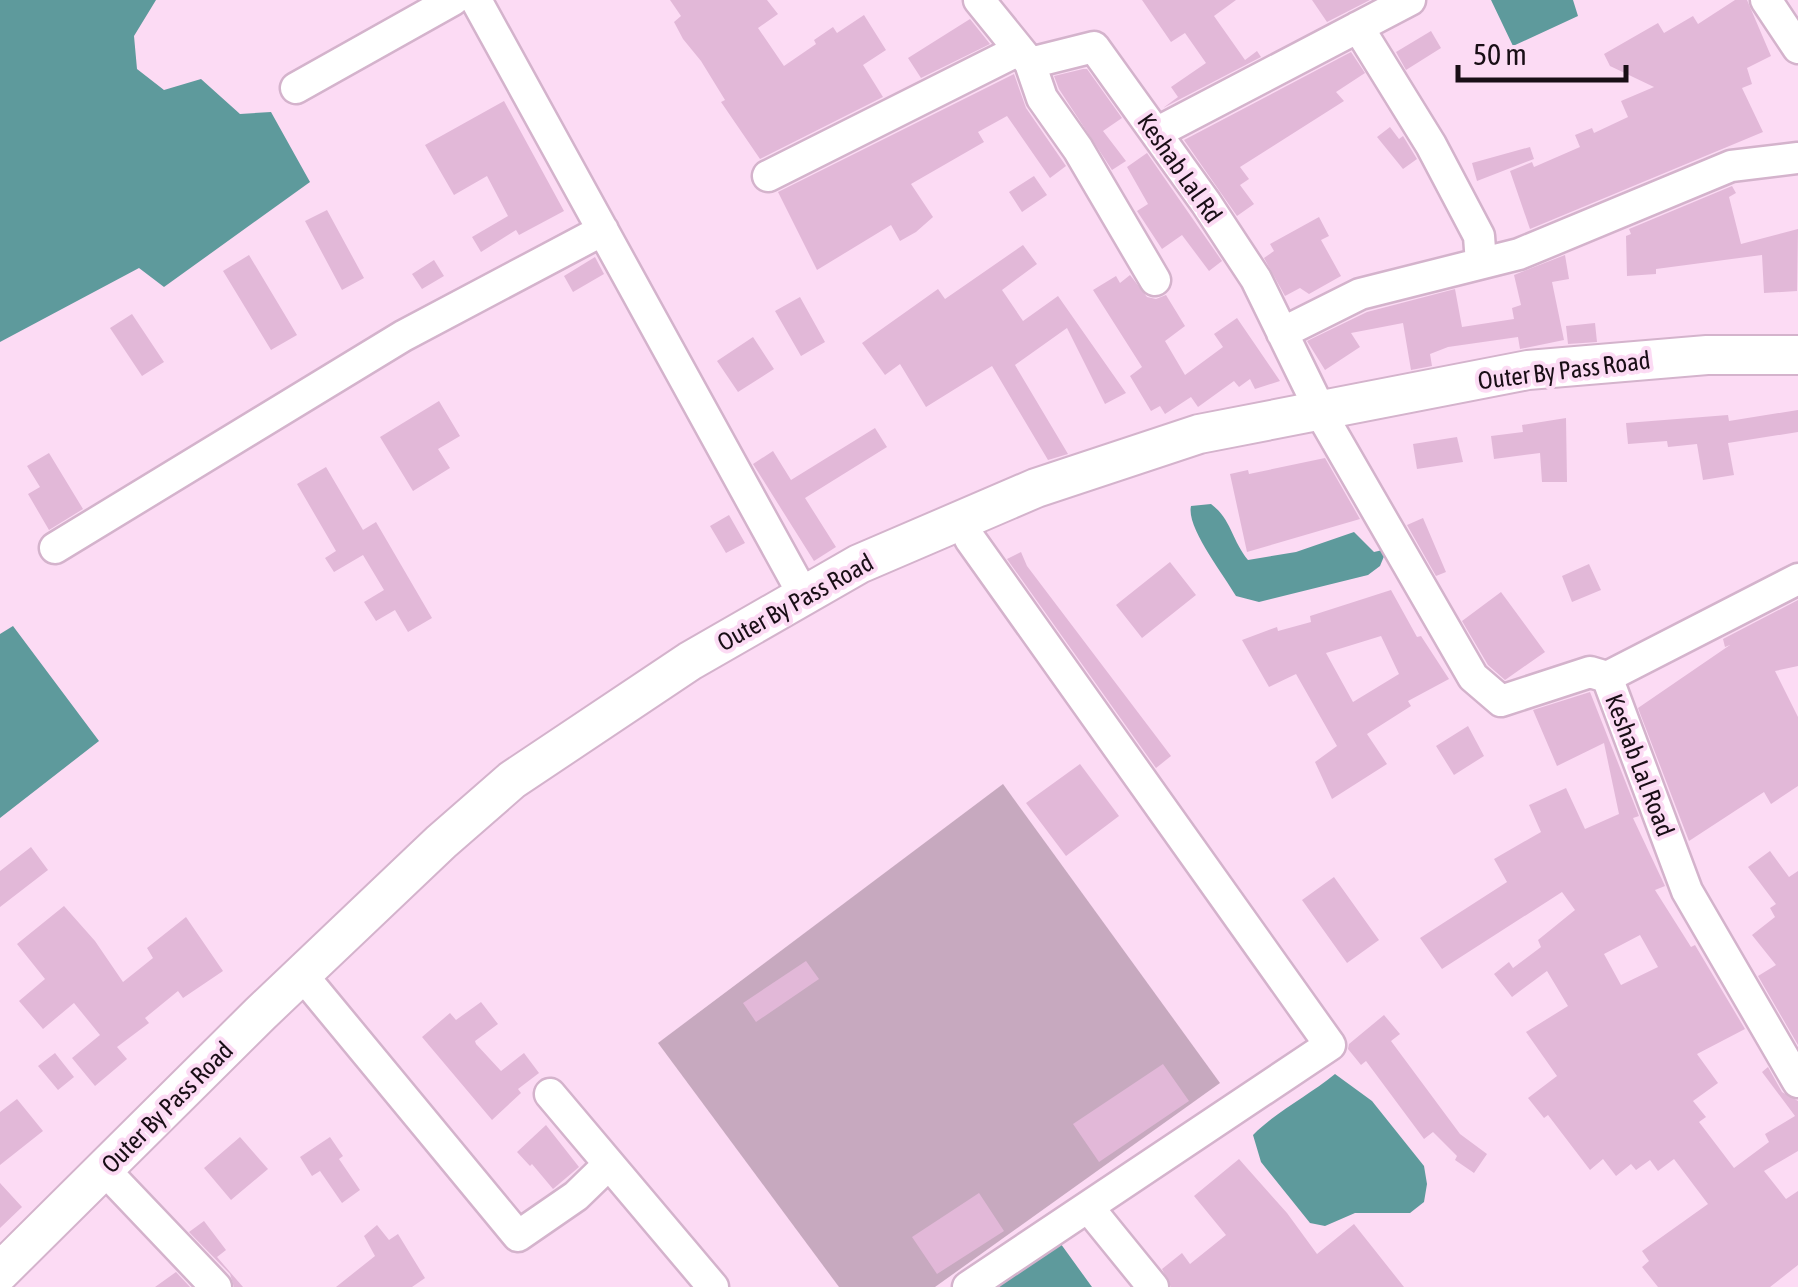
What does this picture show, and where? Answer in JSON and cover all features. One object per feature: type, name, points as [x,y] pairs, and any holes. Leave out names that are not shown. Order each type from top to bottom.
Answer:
[{"type":"main road","name":"Outer By Pass Road","points":[[12,1287],[313,988],[526,795],[702,676],[812,612],[902,568],[1051,504],[1205,450],[1323,416],[1528,370],[1707,354],[1798,356]]},
{"type":"main road","name":"Outer By Pass Road","points":[[0,1272],[260,1014],[512,780],[690,661],[858,564],[1036,488],[1199,434],[1530,384],[1708,368],[1798,370]]},
{"type":"street","points":[[296,88],[453,0]]},
{"type":"street","points":[[476,0],[803,594]]},
{"type":"street","points":[[979,0],[1024,56],[1042,98],[1078,149],[1154,280]]},
{"type":"street","points":[[1156,132],[1410,0]]},
{"type":"street","points":[[1766,0],[1798,48]]},
{"type":"street","points":[[1358,27],[1431,145],[1479,236],[1481,263]]},
{"type":"street","name":"Keshab Lal Rd","points":[[1024,56],[1094,47],[1256,279],[1323,416]]},
{"type":"street","points":[[768,176],[1024,56]]},
{"type":"street","points":[[1282,332],[1360,294],[1519,254],[1731,166],[1798,158]]},
{"type":"street","points":[[55,548],[403,336],[603,230]]},
{"type":"street","name":"Keshab Lal Road","points":[[1323,416],[1473,677],[1486,691],[1501,701],[1590,672],[1607,677],[1688,890],[1798,1082]]},
{"type":"street","points":[[968,1287],[1330,1045],[970,539]]},
{"type":"street","points":[[1607,677],[1798,578]]},
{"type":"street","points":[[313,988],[518,1236],[576,1196],[609,1164]]},
{"type":"street","points":[[550,1094],[713,1287]]},
{"type":"street","points":[[117,1183],[216,1287]]},
{"type":"street","points":[[1088,1207],[1153,1287]]},
{"type":"shaded area","points":[[0,0],[156,0],[134,36],[137,69],[164,90],[201,79],[240,114],[271,112],[310,182],[164,287],[139,268],[0,342]]},
{"type":"shaded area","points":[[1491,0],[1573,0],[1578,16],[1513,46]]},
{"type":"shaded area","points":[[1211,504],[1248,560],[1296,552],[1354,532],[1374,552],[1387,549],[1380,566],[1368,575],[1259,602],[1236,596],[1194,526],[1191,506]]},
{"type":"shaded area","points":[[13,626],[99,741],[0,818],[0,634]]},
{"type":"shaded area","points":[[1003,784],[1220,1083],[935,1287],[839,1287],[658,1043]]},
{"type":"shaded area","points":[[1335,1074],[1372,1101],[1424,1166],[1424,1202],[1410,1213],[1355,1213],[1325,1226],[1310,1223],[1261,1162],[1253,1135]]},
{"type":"shaded area","points":[[1058,1240],[1092,1287],[995,1287]]},
{"type":"building","points":[[670,0],[767,0],[778,14],[758,28],[784,66],[833,27],[837,33],[864,15],[886,50],[863,65],[883,97],[760,159],[721,102],[725,100],[701,61],[683,39],[674,22],[681,16]]},
{"type":"building","points":[[1142,0],[1236,0],[1214,16],[1245,60],[1257,51],[1261,57],[1163,108],[1178,97],[1171,87],[1206,63],[1185,33],[1171,42]]},
{"type":"building","points":[[1312,0],[1370,0],[1327,22]]},
{"type":"building","points":[[1735,0],[1747,0],[1771,56],[1747,68],[1752,84],[1742,88],[1763,132],[1530,229],[1510,171],[1532,162],[1534,167],[1580,147],[1575,135],[1592,128],[1594,133],[1628,117],[1621,101],[1654,87],[1610,66],[1604,54],[1658,23],[1664,33],[1693,16],[1698,24]]},
{"type":"building","points":[[970,19],[990,44],[921,78],[908,58]]},
{"type":"building","points":[[1431,31],[1441,48],[1406,70],[1396,52]]},
{"type":"building","points":[[1351,52],[1365,73],[1336,92],[1344,101],[1240,167],[1249,179],[1240,185],[1254,204],[1237,216],[1184,140]]},
{"type":"building","points":[[1087,69],[1122,118],[1103,131],[1126,161],[1112,170],[1054,76]]},
{"type":"building","points":[[1014,74],[1026,108],[1066,166],[1050,178],[1007,116],[978,132],[984,142],[911,184],[933,217],[916,232],[900,241],[891,225],[817,270],[778,192]]},
{"type":"building","points":[[504,101],[564,211],[519,235],[516,230],[481,252],[472,237],[508,216],[487,176],[454,195],[425,145]]},
{"type":"building","points":[[1390,127],[1399,139],[1403,136],[1417,159],[1403,169],[1377,137]]},
{"type":"building","points":[[1530,147],[1534,159],[1477,181],[1472,163]]},
{"type":"building","points":[[1147,153],[1222,261],[1209,271],[1182,235],[1162,249],[1137,211],[1148,204],[1127,167]]},
{"type":"building","points":[[1034,176],[1047,195],[1022,212],[1009,192]]},
{"type":"building","points":[[1732,186],[1736,193],[1729,197],[1741,244],[1798,229],[1797,291],[1764,293],[1762,255],[1627,276],[1629,229]]},
{"type":"building","points":[[327,210],[364,278],[342,290],[305,221]]},
{"type":"building","points":[[1319,217],[1329,236],[1321,240],[1341,276],[1309,294],[1300,288],[1285,296],[1264,258],[1274,251],[1270,244]]},
{"type":"building","points":[[1023,245],[1037,264],[1002,290],[1023,321],[1058,296],[1126,393],[1105,404],[1067,328],[1015,365],[1068,454],[1048,460],[992,366],[926,407],[900,364],[885,375],[862,343],[938,289],[945,299]]},
{"type":"building","points":[[249,255],[297,335],[271,350],[223,271]]},
{"type":"building","points":[[1565,255],[1569,279],[1552,282],[1564,340],[1520,349],[1518,337],[1448,347],[1430,354],[1432,366],[1411,370],[1403,323],[1351,333],[1360,347],[1325,370],[1307,341],[1367,312],[1455,289],[1462,327],[1514,319],[1512,308],[1521,305],[1514,275]]},
{"type":"building","points":[[595,257],[604,274],[573,292],[564,276]]},
{"type":"building","points":[[434,260],[444,276],[422,289],[412,274]]},
{"type":"building","points":[[1130,275],[1147,297],[1166,295],[1185,326],[1165,341],[1185,375],[1223,347],[1214,334],[1237,318],[1280,381],[1255,389],[1250,379],[1239,387],[1234,381],[1198,407],[1191,397],[1165,414],[1160,406],[1151,411],[1130,376],[1142,367],[1093,290],[1116,276],[1120,283]]},
{"type":"building","points":[[800,297],[825,342],[801,356],[775,311]]},
{"type":"building","points":[[132,314],[164,362],[142,376],[110,328]]},
{"type":"building","points":[[1595,323],[1597,342],[1568,344],[1566,326]]},
{"type":"building","points":[[753,337],[774,369],[738,392],[717,361]]},
{"type":"building","points":[[439,401],[460,436],[438,449],[450,468],[413,491],[380,437]]},
{"type":"building","points":[[1798,410],[1798,432],[1728,443],[1734,475],[1703,480],[1697,444],[1628,444],[1626,423],[1728,415],[1729,421]]},
{"type":"building","points":[[1566,418],[1567,482],[1542,482],[1540,453],[1494,459],[1491,436],[1523,432],[1522,425]]},
{"type":"building","points":[[875,428],[887,447],[805,498],[836,547],[814,561],[753,464],[773,451],[791,480]]},
{"type":"building","points":[[1457,437],[1463,462],[1417,469],[1413,444]]},
{"type":"building","points":[[49,453],[83,509],[49,530],[28,494],[40,487],[27,466]]},
{"type":"building","points":[[1325,458],[1360,519],[1247,552],[1230,474],[1248,470],[1249,474]]},
{"type":"building","points":[[326,467],[363,530],[376,522],[432,618],[408,632],[395,610],[376,621],[364,602],[384,590],[363,555],[334,572],[325,558],[336,551],[297,484]]},
{"type":"building","points":[[729,515],[745,543],[726,553],[710,526]]},
{"type":"building","points":[[1423,518],[1446,572],[1436,576],[1407,525]]},
{"type":"building","points":[[1021,552],[1027,566],[1171,756],[1156,768],[1007,559]]},
{"type":"building","points":[[1170,562],[1196,595],[1142,638],[1116,605]]},
{"type":"building","points":[[1589,564],[1601,590],[1572,602],[1562,576]]},
{"type":"building","points":[[1391,590],[1417,637],[1421,636],[1449,679],[1408,701],[1411,706],[1367,734],[1387,764],[1332,799],[1315,762],[1337,746],[1296,674],[1269,687],[1242,640],[1277,627],[1278,631],[1311,622],[1310,616]],"holes":[[[1381,636],[1399,674],[1353,702],[1326,653]]]},
{"type":"building","points":[[1501,592],[1545,652],[1505,680],[1488,665],[1462,621]]},
{"type":"building","points":[[1798,600],[1798,666],[1775,671],[1798,717],[1798,786],[1771,804],[1764,792],[1689,841],[1638,708],[1730,645],[1725,647],[1723,639]]},
{"type":"building","points":[[1590,692],[1639,816],[1633,818],[1665,886],[1655,890],[1691,947],[1695,945],[1745,1029],[1697,1054],[1718,1083],[1693,1101],[1706,1117],[1699,1122],[1734,1168],[1769,1142],[1765,1134],[1795,1116],[1762,1072],[1768,1067],[1782,1092],[1798,1101],[1798,1151],[1764,1171],[1786,1199],[1798,1191],[1798,1265],[1770,1287],[1658,1287],[1642,1267],[1649,1261],[1642,1251],[1708,1204],[1674,1159],[1658,1171],[1650,1160],[1636,1170],[1631,1164],[1616,1176],[1603,1159],[1590,1170],[1548,1115],[1544,1118],[1528,1098],[1557,1076],[1526,1032],[1568,1006],[1547,971],[1512,997],[1494,974],[1509,962],[1513,968],[1541,947],[1538,940],[1575,910],[1562,892],[1442,969],[1420,938],[1507,882],[1494,859],[1541,832],[1529,805],[1566,788],[1585,829],[1619,814],[1604,743],[1557,766],[1533,710]],"holes":[[[1640,935],[1658,967],[1621,985],[1604,954]]]},
{"type":"building","points":[[1468,726],[1484,756],[1454,775],[1436,746]]},
{"type":"building","points":[[1080,764],[1119,816],[1066,856],[1026,803]]},
{"type":"building","points":[[31,847],[48,870],[0,907],[0,871]]},
{"type":"building","points":[[1770,851],[1789,877],[1798,871],[1798,1045],[1758,976],[1776,965],[1752,935],[1775,917],[1770,908],[1776,904],[1748,867]]},
{"type":"building","points":[[1334,877],[1379,940],[1347,963],[1302,900]]},
{"type":"building","points":[[64,906],[95,941],[123,982],[153,958],[147,948],[186,917],[223,971],[183,998],[178,991],[145,1018],[149,1023],[117,1047],[127,1059],[95,1086],[72,1058],[100,1035],[74,1003],[43,1029],[19,1001],[45,979],[17,944]]},
{"type":"building","points":[[806,961],[819,979],[756,1022],[743,1003]]},
{"type":"building","points":[[481,1002],[498,1024],[476,1044],[501,1071],[524,1053],[539,1073],[518,1089],[521,1093],[492,1120],[422,1037],[450,1013],[456,1020]]},
{"type":"building","points":[[1384,1015],[1400,1034],[1391,1041],[1460,1134],[1487,1154],[1474,1173],[1455,1160],[1457,1156],[1433,1132],[1424,1139],[1366,1061],[1361,1065],[1348,1049]]},
{"type":"building","points":[[55,1053],[74,1077],[58,1090],[38,1066]]},
{"type":"building","points":[[1163,1064],[1189,1101],[1099,1162],[1073,1124]]},
{"type":"building","points":[[17,1099],[43,1131],[0,1165],[0,1112]]},
{"type":"building","points":[[546,1125],[579,1167],[553,1189],[517,1152]]},
{"type":"building","points":[[240,1137],[268,1169],[231,1200],[204,1168]]},
{"type":"building","points":[[330,1137],[343,1156],[339,1159],[360,1190],[342,1203],[320,1171],[312,1176],[300,1157]]},
{"type":"building","points":[[1239,1159],[1317,1254],[1354,1224],[1404,1287],[1171,1287],[1162,1269],[1182,1253],[1190,1264],[1226,1235],[1194,1196]]},
{"type":"building","points":[[0,1183],[22,1207],[0,1228]]},
{"type":"building","points":[[979,1193],[1004,1231],[937,1274],[912,1237]]},
{"type":"building","points":[[204,1221],[226,1250],[217,1257],[243,1287],[234,1287],[230,1274],[189,1232]]},
{"type":"building","points":[[377,1225],[389,1240],[398,1234],[425,1278],[412,1287],[336,1287],[375,1256],[364,1236]]},
{"type":"building","points":[[176,1272],[190,1287],[155,1287]]}]
